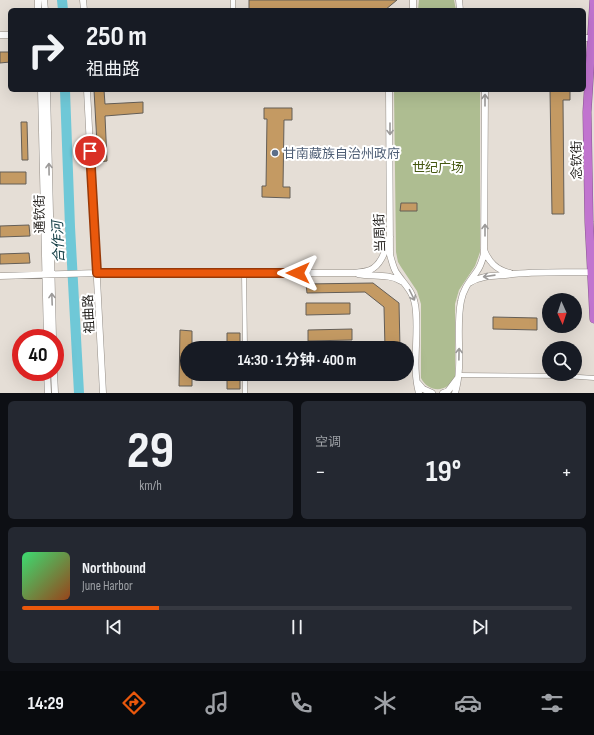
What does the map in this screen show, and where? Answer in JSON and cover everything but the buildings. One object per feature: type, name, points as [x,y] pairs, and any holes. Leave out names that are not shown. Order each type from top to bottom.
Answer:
[{"type":"highway","name":"念钦街","points":[[594,0],[590,38],[588,112],[589,222],[594,319]]},
{"type":"main road","points":[[41,92],[48,274],[47,329]]},
{"type":"main road","name":"通钦街","points":[[47,92],[48,274],[52,329]]},
{"type":"main road","name":"祖曲路","points":[[87,92],[103,393]]},
{"type":"main road","name":"当周街","points":[[389,92],[390,255],[397,273],[415,302],[416,377],[419,393]]},
{"type":"main road","points":[[455,393],[458,377],[460,310],[463,292],[480,266],[484,254],[485,92]]},
{"type":"main road","points":[[0,276],[67,273],[354,272],[370,270],[375,267],[384,253],[390,237]]},
{"type":"main road","points":[[484,250],[491,262],[497,268],[502,271],[513,273]]},
{"type":"main road","points":[[354,272],[368,275],[391,276],[405,284]]},
{"type":"main road","points":[[467,285],[484,277],[513,273],[592,272]]},
{"type":"main road","points":[[416,377],[420,386],[432,393]]},
{"type":"main road","points":[[443,393],[448,391],[458,377]]},
{"type":"main road","points":[[47,381],[48,393]]},
{"type":"main road","points":[[54,381],[55,393]]},
{"type":"street","points":[[244,273],[244,341]]},
{"type":"street","points":[[458,377],[565,376],[594,378]]},
{"type":"street","points":[[245,381],[245,393]]},
{"type":"green space","points":[[419,0],[454,0],[456,8],[418,8]]},
{"type":"green space","name":"世纪广场","points":[[394,92],[480,92],[480,252],[475,266],[459,290],[455,304],[455,377],[448,386],[443,388],[438,389],[428,386],[421,378],[421,304],[417,291],[398,262],[396,252]]},
{"type":"waterway","name":"合作河","points":[[62,0],[63,8]]},
{"type":"waterway","name":"合作河","points":[[65,92],[70,227],[79,393]]},
{"type":"place","name":"甘南藏族自治州政府","points":[[275,153]]},
{"type":"route","points":[[90,151],[97,273],[298,273]]}]
